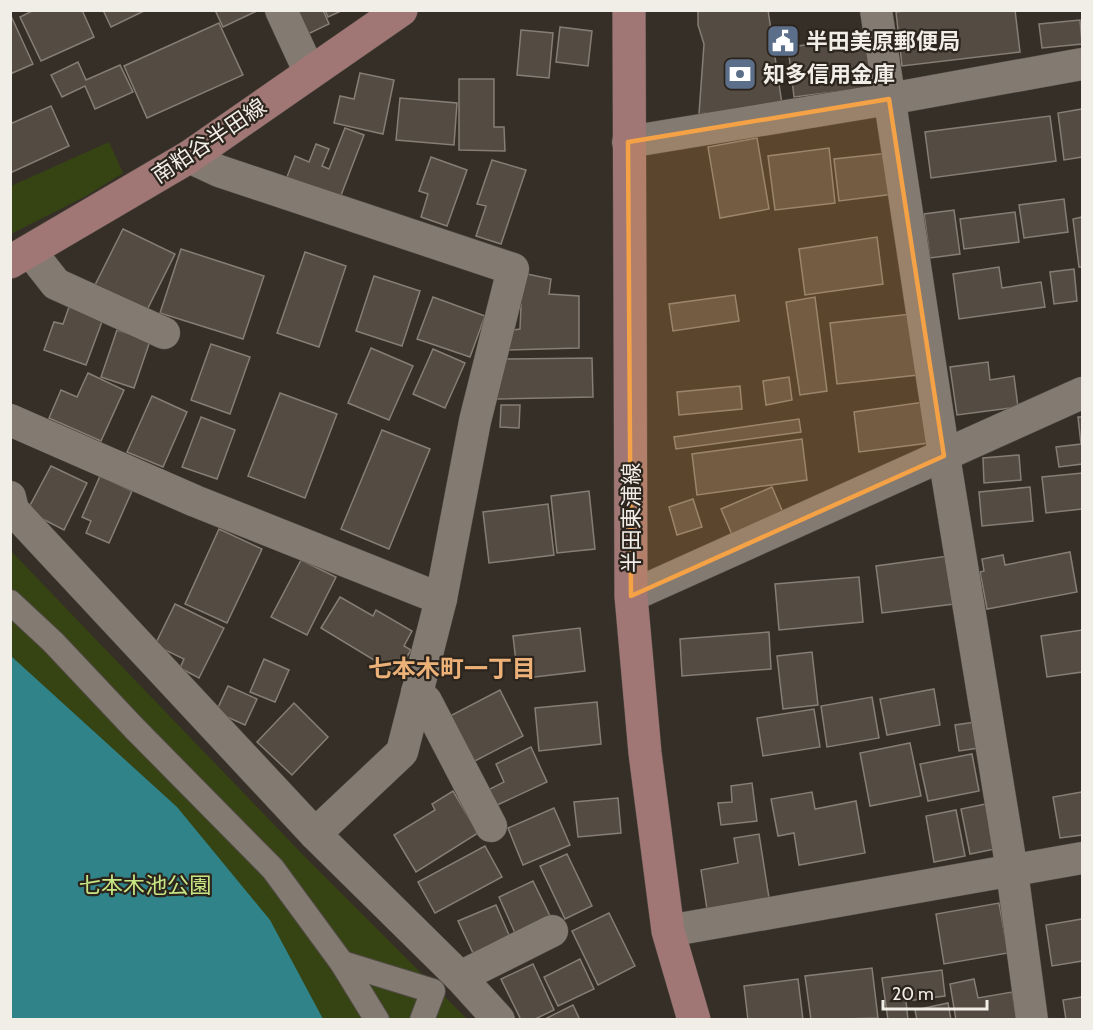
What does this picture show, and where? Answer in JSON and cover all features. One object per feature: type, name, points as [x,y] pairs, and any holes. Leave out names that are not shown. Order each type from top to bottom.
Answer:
[{"type":"main road","name":"南粕谷半田線","points":[[20,256],[189,157],[401,10]]},
{"type":"main road","name":"半田東浦線","points":[[629,10],[631,596],[645,753],[668,931],[694,1020]]},
{"type":"street","points":[[281,10],[310,73]]},
{"type":"street","points":[[876,10],[944,456],[1012,871],[1032,1020]]},
{"type":"street","points":[[628,142],[1083,64]]},
{"type":"street","points":[[189,157],[219,171],[513,270],[475,421],[441,599],[402,752],[315,834]]},
{"type":"street","points":[[20,256],[56,285],[164,333]]},
{"type":"street","points":[[631,596],[1083,393]]},
{"type":"street","points":[[10,420],[195,501],[441,599]]},
{"type":"street","points":[[10,497],[13,510],[315,834],[447,984],[499,1020]]},
{"type":"street","points":[[10,602],[53,642],[273,869],[342,963],[377,1020]]},
{"type":"street","points":[[417,692],[426,701],[491,826]]},
{"type":"street","points":[[668,931],[1083,858]]},
{"type":"street","points":[[422,1020],[447,984],[552,931]]},
{"type":"street","points":[[342,963],[447,984]]},
{"type":"highlighted area","points":[[889,99],[944,456],[631,596],[628,142]]},
{"type":"green space","points":[[109,142],[123,173],[86,196],[11,234],[11,186]]},
{"type":"green space","name":"七本木池公園","points":[[11,551],[307,859],[467,1019],[11,1020]]},
{"type":"water","name":"七本木池公園","points":[[11,656],[177,807],[270,920],[323,1019],[11,1019]]},
{"type":"building","points":[[34,10],[82,10],[94,37],[41,61],[20,17]]},
{"type":"building","points":[[103,10],[146,10],[111,27]]},
{"type":"building","points":[[215,10],[259,10],[223,27]]},
{"type":"building","points":[[297,10],[323,10],[329,24],[308,34]]},
{"type":"building","points":[[325,10],[343,10],[328,17]]},
{"type":"building","name":"知多信用金庫","points":[[698,10],[768,10],[782,104],[699,114],[704,44],[698,25]]},
{"type":"building","points":[[1015,10],[1020,52],[902,66],[896,12]]},
{"type":"building","points":[[12,18],[33,64],[10,74],[10,19]]},
{"type":"building","points":[[1080,20],[1082,44],[1042,48],[1039,24]]},
{"type":"building","points":[[219,23],[243,75],[147,118],[124,66]]},
{"type":"building","points":[[560,27],[592,31],[588,66],[556,62]]},
{"type":"building","points":[[521,30],[553,33],[549,78],[517,75]]},
{"type":"building","points":[[868,38],[874,87],[794,97],[788,47]]},
{"type":"building","points":[[78,62],[86,80],[120,65],[133,92],[95,109],[85,86],[62,97],[51,75]]},
{"type":"building","points":[[360,73],[394,80],[383,134],[334,123],[340,96],[354,99]]},
{"type":"building","points":[[459,79],[494,79],[494,127],[504,127],[505,151],[459,150]]},
{"type":"building","points":[[400,98],[457,103],[454,145],[396,140]]},
{"type":"building","points":[[51,106],[69,146],[10,173],[10,124]]},
{"type":"building","points":[[1082,109],[1082,157],[1064,160],[1058,113]]},
{"type":"building","points":[[1050,116],[1056,161],[931,178],[925,132]]},
{"type":"building","points":[[345,128],[364,135],[340,198],[287,177],[295,156],[309,162],[316,144],[329,149],[322,166],[329,169]]},
{"type":"building","points":[[757,138],[769,209],[720,218],[708,147]]},
{"type":"building","points":[[829,148],[835,203],[775,210],[768,156]]},
{"type":"building","points":[[889,153],[894,194],[839,201],[834,159]]},
{"type":"building","points":[[431,157],[467,170],[447,226],[421,217],[428,194],[419,191]]},
{"type":"building","points":[[492,160],[526,170],[501,244],[476,236],[486,206],[477,204]]},
{"type":"building","points":[[1064,199],[1068,232],[1024,238],[1019,205]]},
{"type":"building","points":[[954,210],[960,254],[930,258],[924,214]]},
{"type":"building","points":[[1015,212],[1019,242],[964,249],[960,219]]},
{"type":"building","points":[[1082,217],[1082,267],[1079,267],[1073,219]]},
{"type":"building","points":[[123,229],[175,254],[147,310],[95,285]]},
{"type":"building","points":[[877,237],[883,284],[805,295],[799,249]]},
{"type":"building","points":[[181,249],[264,276],[243,339],[160,313]]},
{"type":"building","points":[[305,252],[346,266],[319,347],[277,333]]},
{"type":"building","points":[[999,267],[1002,288],[1041,282],[1045,307],[959,319],[953,274]]},
{"type":"building","points":[[1074,269],[1077,301],[1054,304],[1050,272]]},
{"type":"building","points":[[527,274],[551,279],[549,294],[579,296],[579,348],[505,350],[506,331],[520,329],[521,305],[513,305]]},
{"type":"building","points":[[374,276],[420,291],[402,346],[356,331]]},
{"type":"building","points":[[735,295],[739,321],[673,331],[669,304]]},
{"type":"building","points":[[433,297],[485,316],[470,357],[417,339]]},
{"type":"building","points":[[815,297],[827,391],[800,395],[786,302]]},
{"type":"building","points":[[69,307],[103,319],[86,365],[44,350],[54,322],[63,324]]},
{"type":"building","points":[[911,314],[918,375],[837,384],[830,323]]},
{"type":"building","points":[[117,330],[150,341],[134,388],[101,377]]},
{"type":"building","points":[[211,344],[250,357],[230,414],[191,400]]},
{"type":"building","points":[[371,348],[413,366],[389,420],[348,403]]},
{"type":"building","points":[[433,349],[465,363],[445,408],[413,394]]},
{"type":"building","points":[[592,358],[593,397],[497,399],[497,359]]},
{"type":"building","points":[[988,362],[990,380],[1014,376],[1018,407],[957,415],[950,367]]},
{"type":"building","points":[[88,373],[124,390],[101,441],[49,418],[61,390],[77,397]]},
{"type":"building","points":[[789,377],[792,400],[766,405],[763,381]]},
{"type":"building","points":[[740,386],[742,409],[679,415],[677,392]]},
{"type":"building","points":[[280,393],[337,414],[305,498],[248,476]]},
{"type":"building","points":[[152,396],[187,412],[163,467],[127,452]]},
{"type":"building","points":[[924,402],[929,443],[859,452],[854,412]]},
{"type":"building","points":[[501,405],[520,405],[519,428],[500,427]]},
{"type":"building","points":[[201,417],[235,430],[217,479],[182,467]]},
{"type":"building","points":[[1078,417],[1082,417],[1082,464],[1059,467],[1056,447],[1081,444]]},
{"type":"building","points":[[799,419],[801,432],[676,449],[674,437]]},
{"type":"building","points":[[382,430],[430,449],[389,549],[341,529]]},
{"type":"building","points":[[802,439],[807,480],[697,495],[692,454]]},
{"type":"building","points":[[1019,455],[1021,480],[984,483],[983,458]]},
{"type":"building","points":[[51,466],[87,483],[64,530],[27,511]]},
{"type":"building","points":[[1082,473],[1082,509],[1046,513],[1042,477]]},
{"type":"building","points":[[100,476],[132,491],[109,543],[86,533],[91,521],[82,517]]},
{"type":"building","points":[[772,487],[784,515],[733,537],[721,509]]},
{"type":"building","points":[[1030,487],[1033,521],[982,526],[979,492]]},
{"type":"building","points":[[589,491],[595,549],[557,553],[551,496]]},
{"type":"building","points":[[693,499],[702,527],[677,535],[669,507]]},
{"type":"building","points":[[548,504],[554,555],[489,563],[483,512]]},
{"type":"building","points":[[219,529],[262,549],[227,623],[185,604]]},
{"type":"building","points":[[1070,552],[1077,592],[987,609],[980,572],[984,571],[982,559],[1003,555],[1005,565]]},
{"type":"building","points":[[948,556],[954,604],[882,613],[876,566]]},
{"type":"building","points":[[301,560],[336,577],[307,635],[271,617]]},
{"type":"building","points":[[859,577],[863,622],[779,630],[775,584]]},
{"type":"building","points":[[340,597],[373,616],[376,610],[412,631],[404,646],[411,650],[397,674],[321,628]]},
{"type":"building","points":[[175,604],[224,628],[199,678],[180,668],[184,659],[155,645]]},
{"type":"building","points":[[580,628],[585,671],[518,679],[513,636]]},
{"type":"building","points":[[1082,630],[1082,672],[1047,677],[1041,636]]},
{"type":"building","points":[[769,632],[771,669],[682,676],[680,639]]},
{"type":"building","points":[[812,652],[818,705],[783,709],[777,656]]},
{"type":"building","points":[[264,659],[289,670],[275,702],[250,692]]},
{"type":"building","points":[[228,686],[257,699],[245,725],[216,712]]},
{"type":"building","points":[[934,689],[940,725],[887,735],[880,699]]},
{"type":"building","points":[[500,690],[523,736],[473,762],[450,716]]},
{"type":"building","points":[[872,697],[879,738],[827,747],[821,706]]},
{"type":"building","points":[[597,702],[601,744],[539,751],[535,708]]},
{"type":"building","points":[[294,703],[328,737],[292,775],[257,742]]},
{"type":"building","points":[[814,709],[820,747],[763,756],[757,718]]},
{"type":"building","points":[[975,722],[979,748],[959,751],[955,725]]},
{"type":"building","points":[[910,743],[921,796],[870,806],[860,753]]},
{"type":"building","points":[[531,747],[547,782],[495,806],[488,790],[504,782],[496,764]]},
{"type":"building","points":[[972,754],[979,791],[928,801],[920,764]]},
{"type":"building","points":[[752,783],[757,821],[721,825],[718,803],[732,802],[731,786]]},
{"type":"building","points":[[453,791],[478,833],[416,872],[394,835],[435,810],[432,804]]},
{"type":"building","points":[[812,792],[815,809],[856,801],[865,853],[799,865],[794,833],[778,836],[771,799]]},
{"type":"building","points":[[1082,792],[1082,835],[1060,838],[1053,797]]},
{"type":"building","points":[[618,798],[621,833],[578,837],[574,802]]},
{"type":"building","points":[[986,804],[995,849],[970,854],[961,809]]},
{"type":"building","points":[[554,808],[570,845],[523,865],[508,828]]},
{"type":"building","points":[[956,810],[965,856],[934,862],[926,816]]},
{"type":"building","points":[[759,834],[769,898],[707,909],[701,870],[738,863],[734,838]]},
{"type":"building","points":[[485,846],[502,877],[435,913],[418,882]]},
{"type":"building","points":[[567,854],[592,906],[565,919],[540,866]]},
{"type":"building","points":[[533,881],[550,916],[515,933],[499,897]]},
{"type":"building","points":[[999,903],[1008,953],[944,964],[936,914]]},
{"type":"building","points":[[496,905],[510,937],[473,953],[458,921]]},
{"type":"building","points":[[609,913],[635,966],[598,985],[572,931]]},
{"type":"building","points":[[1082,919],[1082,961],[1052,966],[1046,925]]},
{"type":"building","points":[[580,959],[594,989],[558,1006],[544,977]]},
{"type":"building","points":[[533,964],[554,1010],[533,1020],[521,1020],[501,979]]},
{"type":"building","points":[[872,968],[878,1018],[811,1020],[805,976]]},
{"type":"building","points":[[942,970],[945,996],[906,1001],[908,1020],[888,1020],[882,978]]},
{"type":"building","points":[[798,979],[803,1020],[748,1020],[744,986]]},
{"type":"building","points":[[974,979],[978,998],[1012,992],[1017,1020],[956,1020],[950,984]]},
{"type":"building","points":[[1082,997],[1082,1020],[1066,1020],[1063,1000]]},
{"type":"building","points":[[948,1003],[951,1020],[917,1020],[915,1010]]},
{"type":"building","points":[[573,1005],[580,1020],[543,1020]]},
{"type":"place","name":"半田美原郵便局","points":[[783,41]]},
{"type":"place","name":"知多信用金庫","points":[[740,74]]},
{"type":"district","name":"七本木町一丁目","points":[[452,668]]}]
